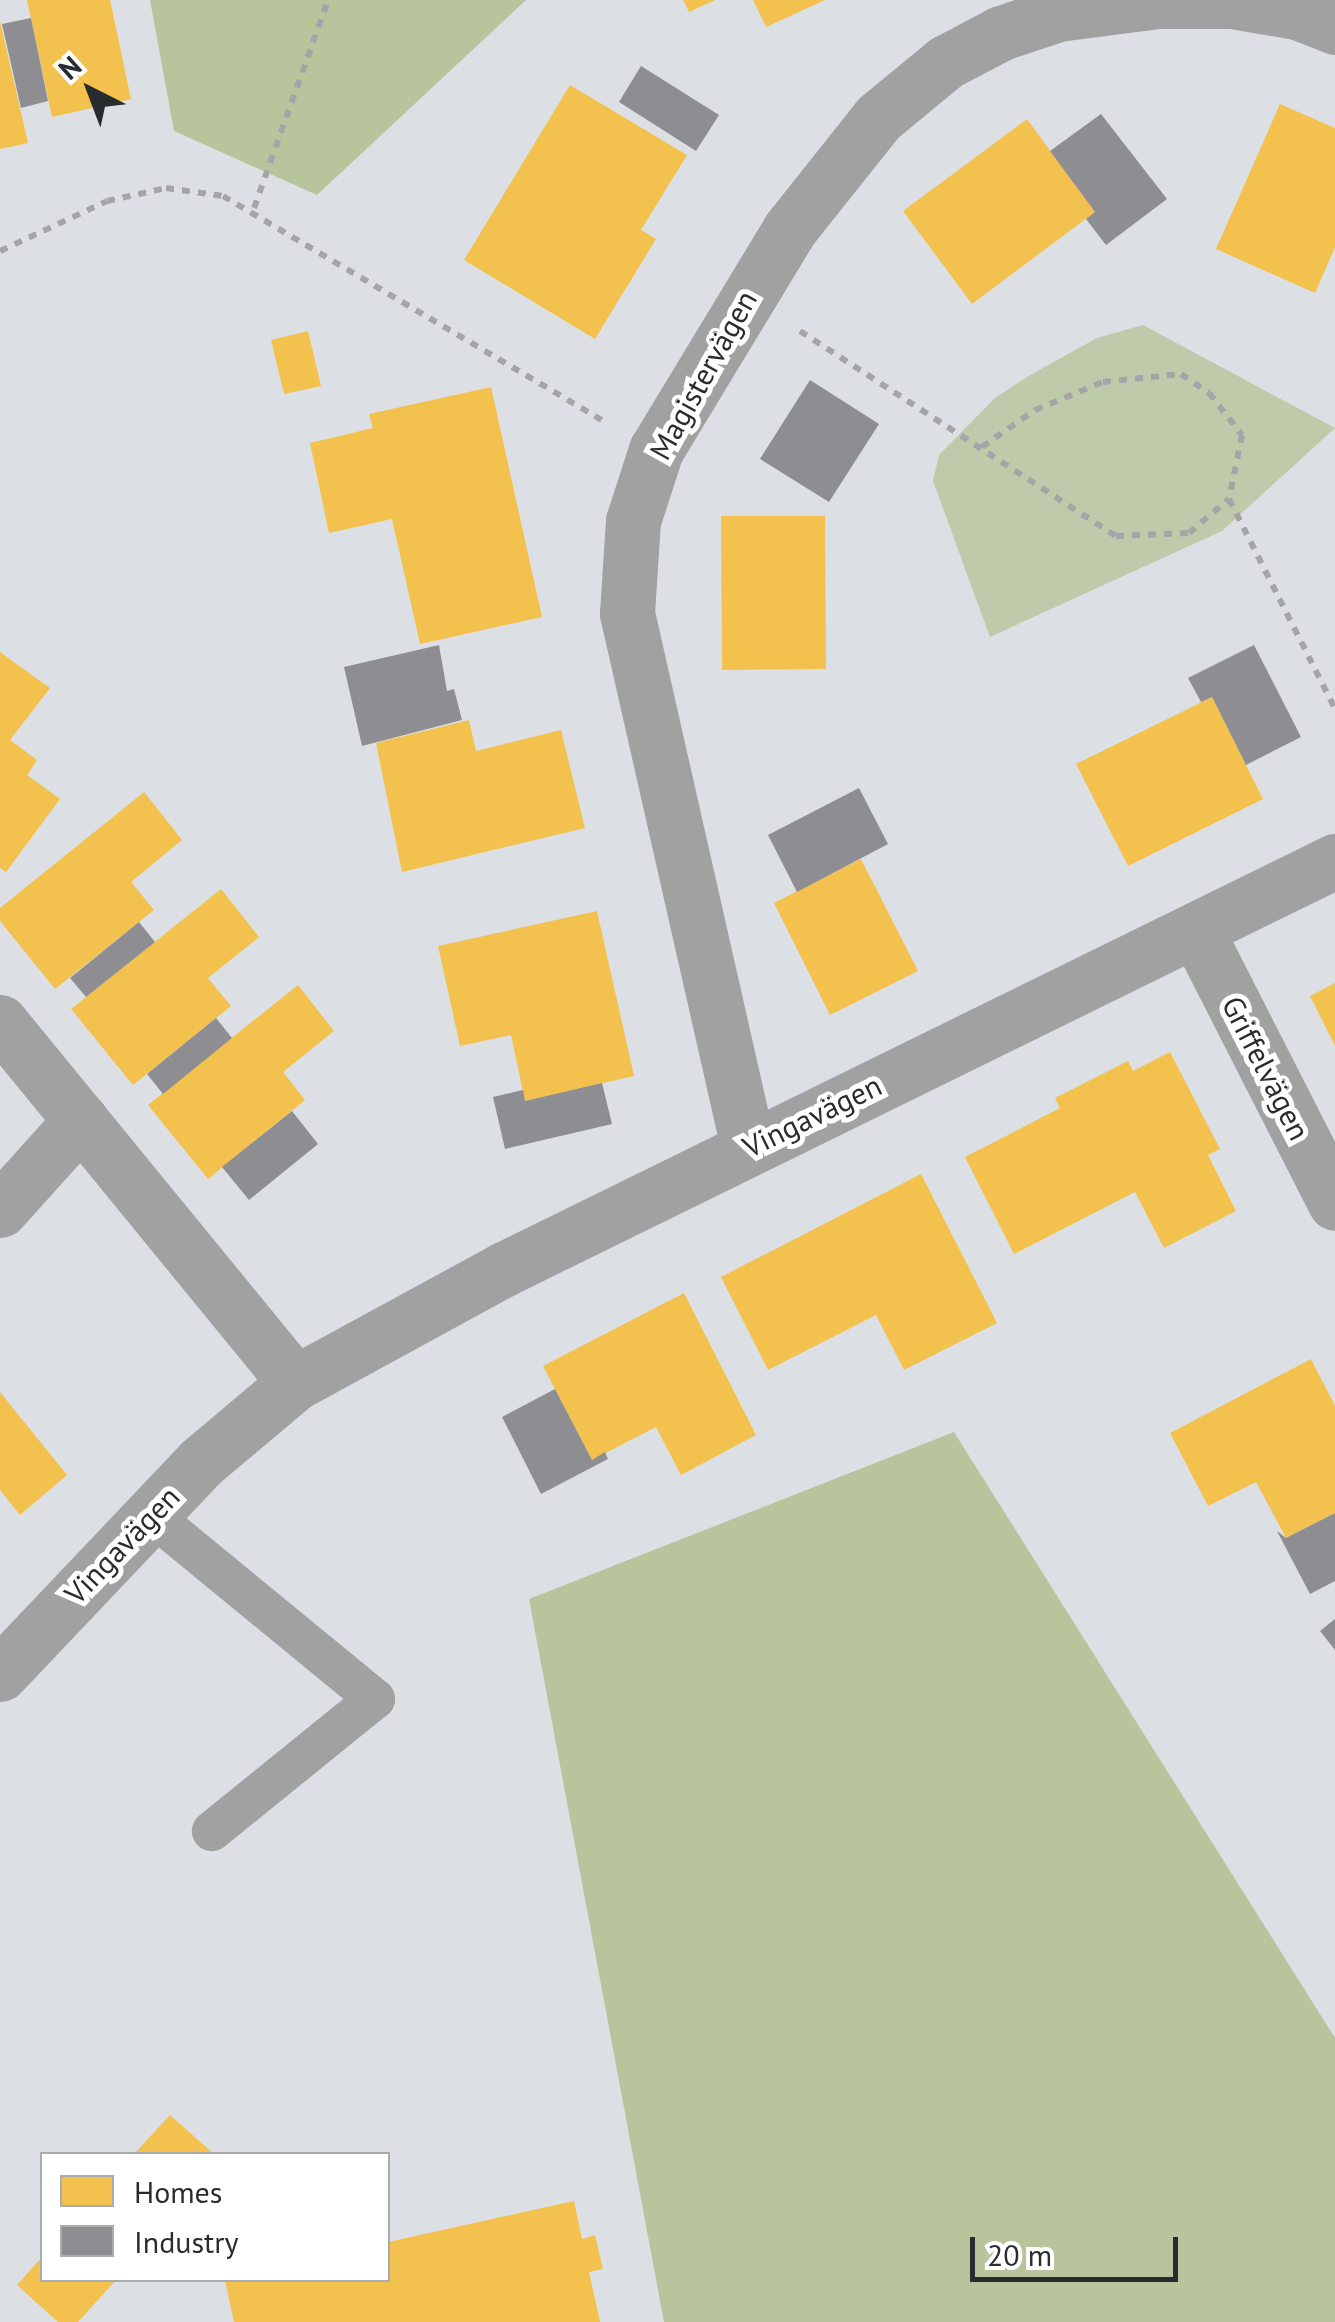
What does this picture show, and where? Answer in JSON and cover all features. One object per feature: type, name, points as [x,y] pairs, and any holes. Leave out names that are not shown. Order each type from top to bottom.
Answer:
[{"type":"street","name":"Magistervägen","points":[[748,1147],[627,614],[633,521],[656,450],[746,296],[878,118],[946,62],[1001,33],[1058,14],[1158,1],[1231,1],[1297,12],[1335,27]]},
{"type":"street","name":"Vingavägen","points":[[0,1674],[151,1514],[295,1383],[748,1147],[1197,932],[1335,861]]},
{"type":"street","name":"Griffelvägen","points":[[1197,932],[1335,1203]]},
{"type":"street","points":[[0,1022],[295,1383]]},
{"type":"street","points":[[0,1210],[82,1120]]},
{"type":"lane","points":[[151,1514],[375,1699],[212,1832]]},
{"type":"path","points":[[254,208],[328,0]]},
{"type":"path","points":[[0,251],[108,201],[166,188],[194,188],[254,208],[656,450]]},
{"type":"path","points":[[746,296],[982,447],[1085,522],[1116,536],[1189,533],[1229,500]]},
{"type":"path","points":[[982,447],[1035,410],[1104,382],[1181,374],[1209,393],[1242,435],[1229,500],[1335,709]]},
{"type":"green space","points":[[150,0],[526,0],[317,195],[174,131]]},
{"type":"green space","points":[[1143,325],[1335,428],[1222,531],[990,637],[933,481],[939,455],[995,398],[1030,375],[1097,338]]},
{"type":"green space","points":[[954,1432],[1335,2038],[1335,2322],[664,2322],[529,1599]]},
{"type":"building: Homes","points":[[27,0],[110,0],[131,99],[52,117]]},
{"type":"building: Homes","points":[[683,0],[715,0],[689,12]]},
{"type":"building: Homes","points":[[753,0],[825,0],[766,27]]},
{"type":"building: Homes","points":[[0,21],[28,143],[0,149]]},
{"type":"building: Homes","points":[[570,85],[687,155],[641,230],[656,239],[595,339],[464,260]]},
{"type":"building: Homes","points":[[1280,104],[1335,128],[1335,247],[1315,293],[1216,249]]},
{"type":"building: Homes","points":[[1027,119],[1095,212],[972,304],[903,211]]},
{"type":"building: Homes","points":[[308,331],[321,386],[284,394],[271,340]]},
{"type":"building: Homes","points":[[491,387],[542,617],[420,644],[392,519],[329,533],[310,443],[373,428],[369,414]]},
{"type":"building: Homes","points":[[721,516],[825,516],[826,669],[722,670]]},
{"type":"building: Homes","points":[[0,652],[50,688],[10,740],[37,760],[27,775],[60,799],[6,872],[0,868]]},
{"type":"building: Homes","points":[[1212,697],[1263,799],[1128,866],[1076,764]]},
{"type":"building: Homes","points":[[469,720],[476,751],[561,730],[585,828],[402,872],[376,743]]},
{"type":"building: Homes","points":[[144,792],[182,840],[131,882],[154,910],[55,989],[0,921],[0,908]]},
{"type":"building: Homes","points":[[861,859],[918,971],[830,1015],[774,903]]},
{"type":"building: Homes","points":[[221,889],[259,937],[208,978],[231,1006],[133,1085],[71,1009]]},
{"type":"building: Homes","points":[[597,911],[634,1076],[525,1101],[511,1035],[460,1046],[438,946]]},
{"type":"building: Homes","points":[[1335,983],[1335,1046],[1310,996]]},
{"type":"building: Homes","points":[[298,985],[334,1031],[283,1072],[305,1100],[208,1179],[148,1105]]},
{"type":"building: Homes","points":[[1170,1052],[1220,1149],[1208,1155],[1236,1211],[1164,1248],[1135,1192],[1014,1254],[965,1157],[1060,1108],[1055,1098],[1128,1061],[1133,1071]]},
{"type":"building: Homes","points":[[921,1174],[997,1323],[904,1370],[876,1315],[768,1370],[721,1277]]},
{"type":"building: Homes","points":[[684,1293],[756,1435],[681,1475],[656,1427],[592,1460],[543,1366]]},
{"type":"building: Homes","points":[[1311,1359],[1335,1406],[1335,1513],[1286,1538],[1256,1482],[1208,1506],[1170,1433]]},
{"type":"building: Homes","points":[[0,1392],[67,1475],[20,1515],[0,1490]]},
{"type":"building: Homes","points":[[170,2115],[212,2152],[136,2152]]},
{"type":"building: Homes","points":[[574,2201],[582,2239],[595,2235],[603,2269],[589,2272],[600,2322],[234,2322],[225,2282],[390,2282],[390,2242]]},
{"type":"building: Homes","points":[[40,2259],[40,2282],[114,2282],[78,2322],[58,2322],[17,2285]]},
{"type":"building: Industry","points":[[31,18],[48,101],[21,108],[2,24]]},
{"type":"building: Industry","points":[[641,66],[719,115],[696,151],[619,102]]},
{"type":"building: Industry","points":[[1101,114],[1167,199],[1106,245],[1086,219],[1095,212],[1050,151]]},
{"type":"building: Industry","points":[[810,380],[879,424],[829,502],[760,459]]},
{"type":"building: Industry","points":[[439,645],[447,691],[454,689],[462,720],[362,746],[344,667]]},
{"type":"building: Industry","points":[[1254,645],[1301,737],[1246,765],[1212,697],[1201,702],[1188,678]]},
{"type":"building: Industry","points":[[859,788],[888,844],[797,892],[768,835]]},
{"type":"building: Industry","points":[[139,922],[155,942],[86,997],[70,978]]},
{"type":"building: Industry","points":[[216,1018],[232,1038],[163,1094],[147,1074]]},
{"type":"building: Industry","points":[[602,1083],[612,1124],[505,1149],[493,1097],[523,1090],[525,1101]]},
{"type":"building: Industry","points":[[292,1111],[318,1144],[249,1200],[222,1167]]},
{"type":"building: Industry","points":[[555,1389],[592,1460],[605,1452],[608,1459],[541,1494],[502,1417]]},
{"type":"building: Industry","points":[[1335,1513],[1335,1581],[1310,1594],[1277,1531],[1286,1538]]},
{"type":"building: Industry","points":[[1335,1619],[1335,1650],[1320,1631]]}]
